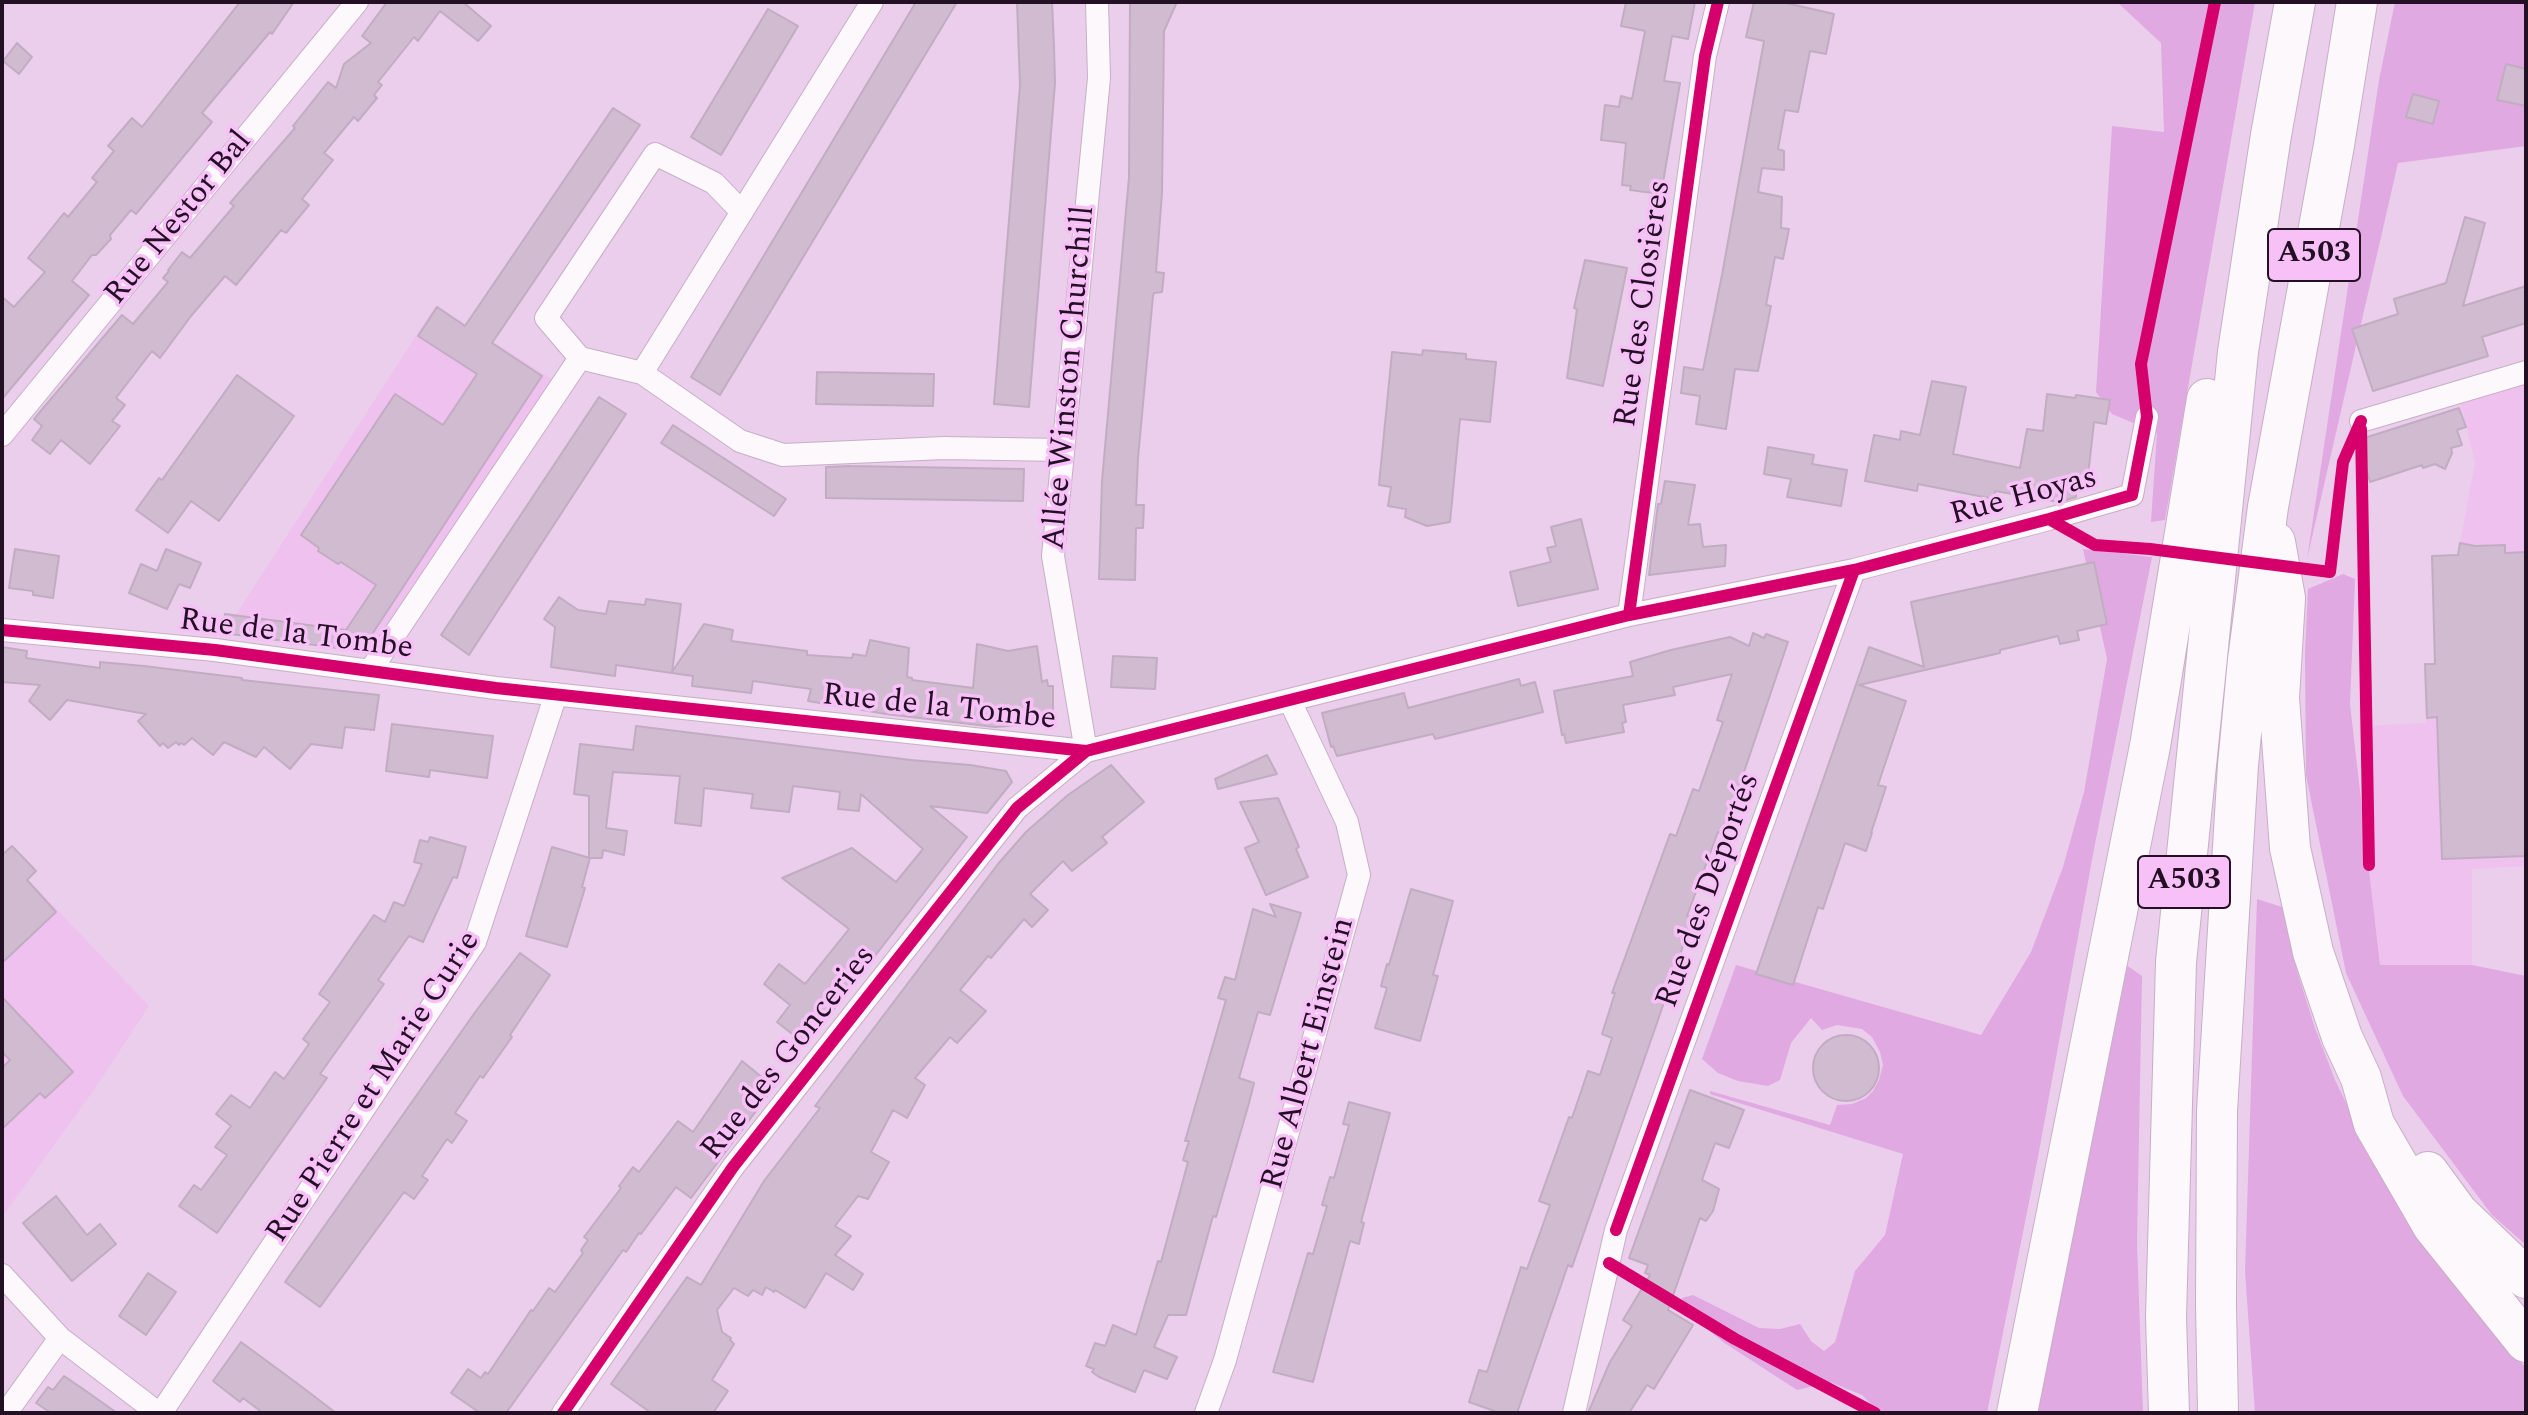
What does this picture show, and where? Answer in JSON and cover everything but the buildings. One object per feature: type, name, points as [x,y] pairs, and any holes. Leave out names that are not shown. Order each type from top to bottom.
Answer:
[{"type":"highway","name":"A503","points":[[2169,1413],[2166,1317],[2176,962],[2238,352],[2295,2]]},
{"type":"highway","name":"A503","points":[[2218,1413],[2217,1111],[2238,765],[2248,660],[2268,507],[2357,2]]},
{"type":"highway","points":[[2017,1413],[2153,731],[2208,392],[2238,352]]},
{"type":"highway","points":[[2268,507],[2285,598],[2279,698],[2290,848],[2313,952],[2342,1037],[2361,1078],[2374,1124],[2433,1226],[2526,1342]]},
{"type":"highway","points":[[2361,1078],[2458,1213],[2526,1278]]},
{"type":"street","name":"Rue Nestor Bal","points":[[2,435],[357,2]]},
{"type":"street","points":[[642,373],[872,2]]},
{"type":"street","name":"Allée Winston Churchill","points":[[1086,751],[1053,556],[1099,78],[1097,2]]},
{"type":"street","name":"Rue des Closières","points":[[1629,615],[1705,56],[1718,2]]},
{"type":"street","points":[[742,212],[714,183],[655,154],[546,318],[580,358],[642,373],[740,441],[783,455],[944,448],[1061,450]]},
{"type":"street","points":[[370,671],[580,358]]},
{"type":"street","points":[[2361,421],[2526,372]]},
{"type":"street","name":"Rue Hoyas","points":[[1854,570],[2132,495],[2147,417]]},
{"type":"street","name":"Rue de la Tombe","points":[[2,630],[215,650],[556,694],[1086,751],[1629,615],[1854,570]]},
{"type":"street","name":"Rue des Déportés","points":[[1574,1413],[1616,1230],[1854,570]]},
{"type":"street","name":"Rue Pierre et Marie Curie","points":[[160,1413],[475,942],[556,694]]},
{"type":"street","name":"Rue Albert Einstein","points":[[1206,1413],[1225,1360],[1359,875],[1347,822],[1290,701]]},
{"type":"street","name":"Rue des Gonceries","points":[[563,1413],[743,1155],[1017,808],[1086,751]]},
{"type":"street","points":[[2,1275],[60,1338],[160,1413]]},
{"type":"street","points":[[6,1413],[60,1338]]},
{"type":"shaded area","points":[[2117,2],[2255,2],[2165,520],[2151,522],[2157,433],[2112,414],[2096,392],[2112,126],[2164,132],[2161,43]]},
{"type":"shaded area","points":[[2395,2],[2526,2],[2526,146],[2398,163],[2307,559],[2379,80]]},
{"type":"shaded area","points":[[436,305],[561,385],[369,654],[224,633]]},
{"type":"shaded area","points":[[2524,372],[2526,866],[2472,869],[2472,965],[2380,965],[2369,865],[2366,726],[2426,723],[2424,667],[2437,667],[2475,462],[2458,392]]},
{"type":"shaded area","points":[[2083,549],[2152,557],[1987,1413],[1873,1413],[1874,1407],[1862,1395],[1830,1382],[1797,1390],[1723,1342],[1685,1311],[1682,1298],[1693,1295],[1759,1328],[1780,1329],[1800,1324],[1811,1341],[1824,1351],[1835,1342],[1855,1271],[1885,1235],[1903,1154],[1710,1094],[1710,1091],[1830,1125],[1837,1105],[1852,1104],[1873,1091],[1883,1065],[1880,1052],[1872,1037],[1862,1029],[1837,1025],[1822,1030],[1811,1018],[1791,1043],[1780,1080],[1768,1086],[1738,1081],[1718,1073],[1702,1059],[1736,965],[1981,1035],[2031,952],[2063,867],[2084,792],[2107,659]]},
{"type":"shaded area","points":[[2343,574],[2355,579],[2350,704],[2380,965],[2472,965],[2526,976],[2526,1245],[2492,1215],[2403,1096],[2346,973],[2306,775],[2305,653],[2308,589]]},
{"type":"shaded area","points":[[2,852],[149,1006],[94,1090],[2,1217]]},
{"type":"shaded area","points":[[2257,899],[2282,907],[2315,1028],[2335,1080],[2363,1138],[2495,1334],[2526,1368],[2526,1413],[2255,1413],[2245,1272]]},
{"type":"shaded area","points":[[2119,960],[2142,976],[2137,1243],[2143,1413],[2031,1413]]},
{"type":"cycle path","points":[[1629,615],[1705,56],[1718,2]]},
{"type":"cycle path","points":[[2,630],[215,650],[496,688],[1086,751],[1629,615],[1854,570],[2049,519],[2132,495],[2147,417],[2141,364],[2215,2]]},
{"type":"cycle path","points":[[2049,519],[2095,545],[2330,572],[2343,462],[2361,421]]},
{"type":"cycle path","points":[[2361,429],[2369,865]]},
{"type":"cycle path","points":[[1616,1230],[1854,570]]},
{"type":"cycle path","points":[[563,1413],[733,1167],[1017,808],[1086,751]]},
{"type":"cycle path","points":[[1609,1263],[1735,1339],[1875,1413]]}]
